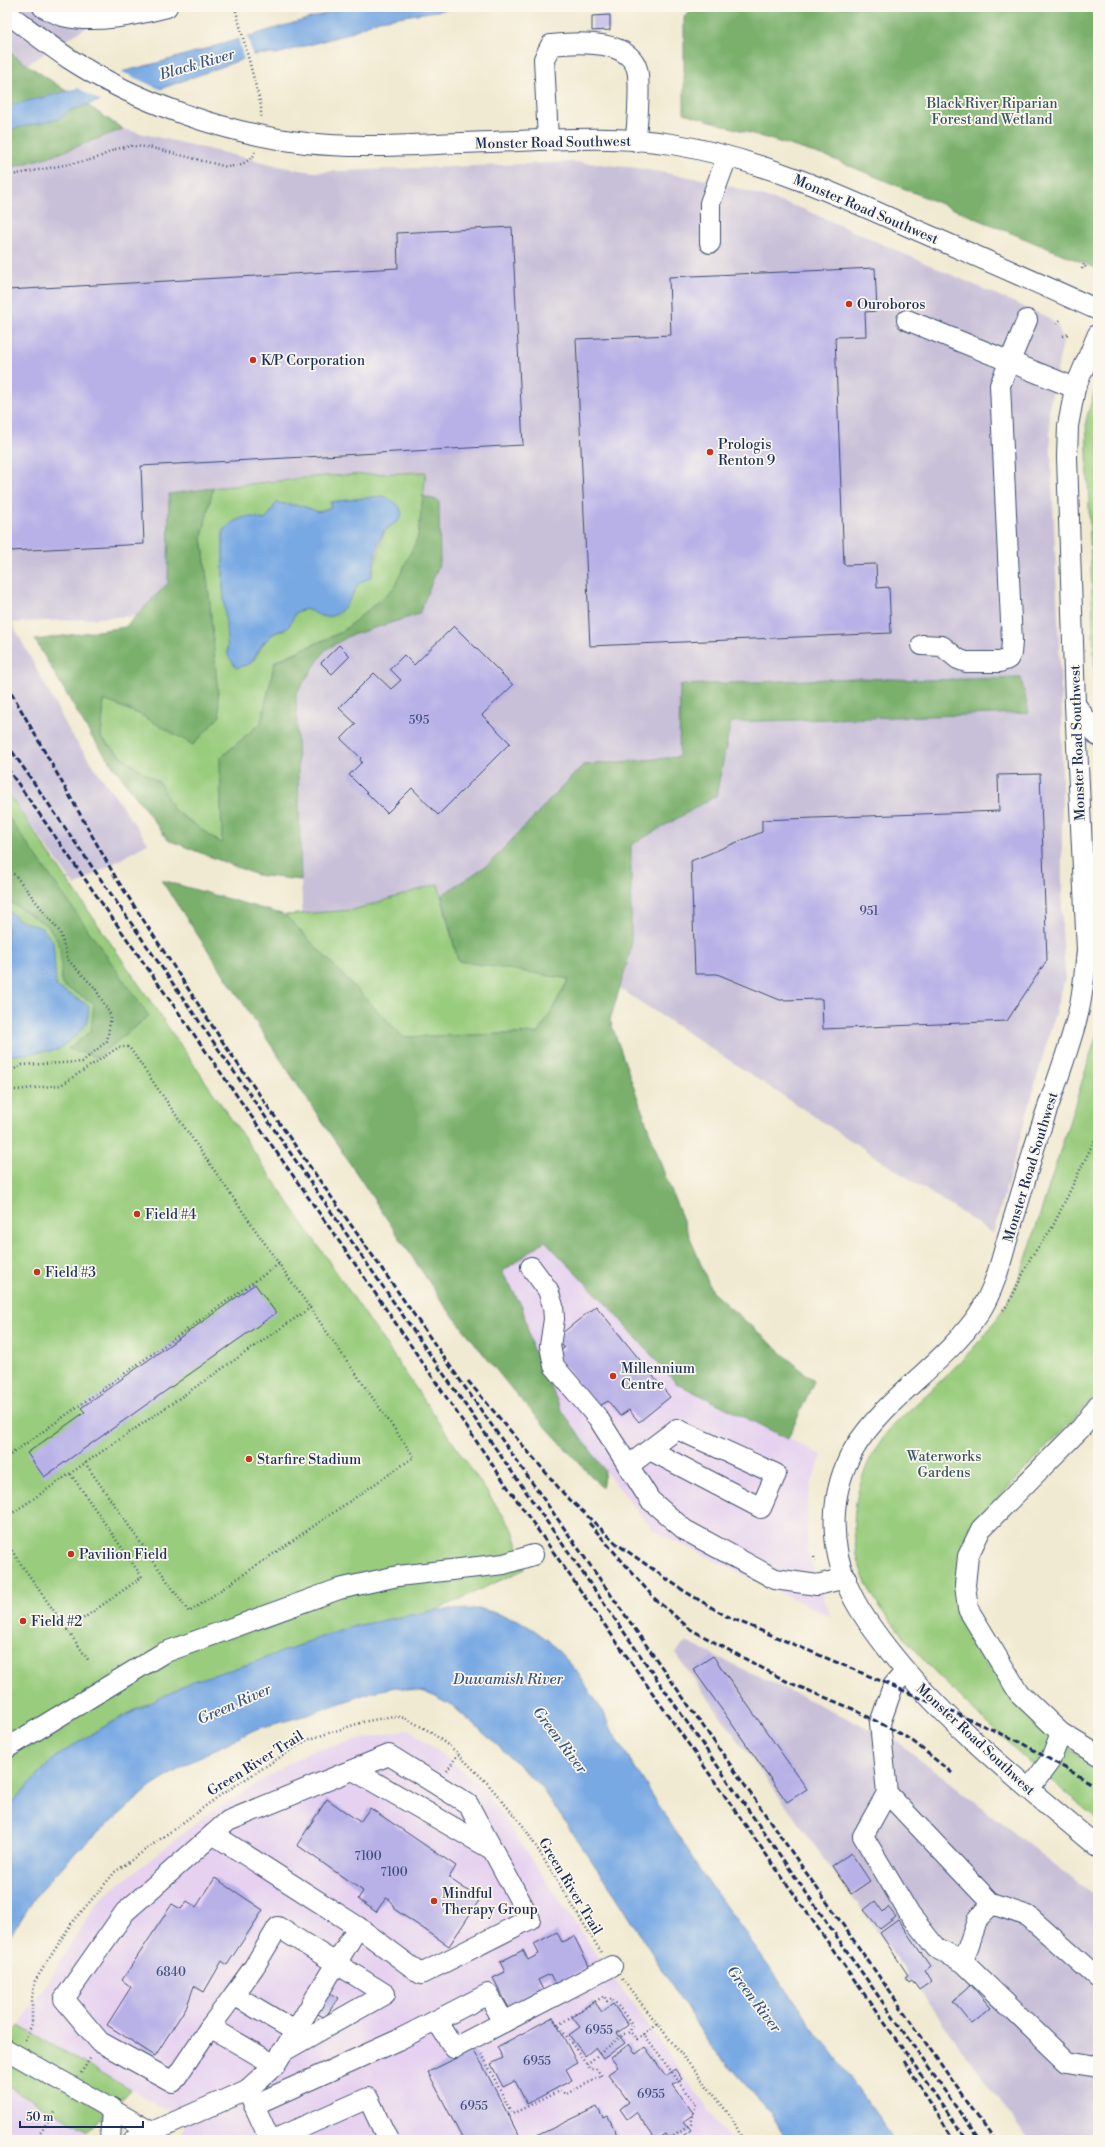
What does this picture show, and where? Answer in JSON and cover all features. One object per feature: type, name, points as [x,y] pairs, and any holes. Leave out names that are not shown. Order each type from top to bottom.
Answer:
[{"type":"street","points":[[43,7],[63,16],[86,18],[116,17],[167,7]]},
{"type":"street","name":"Monster Road Southwest","points":[[13,11],[47,43],[74,62],[115,85],[194,118],[262,136],[307,143],[361,145],[616,139],[671,144],[727,157],[823,188],[1098,310]]},
{"type":"street","points":[[548,140],[544,59],[551,45],[573,42],[608,46],[624,52],[634,63],[638,74],[636,141]]},
{"type":"street","points":[[710,243],[710,203],[727,157]]},
{"type":"street","points":[[907,320],[1074,388]]},
{"type":"street","points":[[922,645],[942,646],[958,659],[966,662],[1000,662],[1008,659],[1011,653],[1012,642],[1000,385],[1027,320]]},
{"type":"street","name":"Monster Road Southwest","points":[[1098,334],[1074,388],[1068,426],[1067,457],[1075,704],[1087,950],[1078,1014],[1042,1123],[993,1287],[978,1315],[956,1341],[871,1426],[854,1449],[843,1473],[836,1499],[834,1534],[849,1589],[865,1617],[906,1672],[943,1712],[1029,1789],[1098,1847]]},
{"type":"street","points":[[1075,704],[1098,736]]},
{"type":"street","points":[[531,1268],[548,1290],[553,1306],[554,1319],[550,1346],[554,1366],[598,1418],[650,1500],[685,1530],[775,1580],[816,1585],[846,1578]]},
{"type":"street","points":[[1098,1405],[1082,1427],[981,1529],[968,1556],[965,1585],[968,1609],[1019,1693],[1061,1733],[1098,1755]]},
{"type":"street","points":[[628,1466],[677,1429],[776,1474],[761,1508],[650,1450]]},
{"type":"street","points":[[7,1748],[163,1653],[339,1588],[398,1576],[504,1564],[533,1555]]},
{"type":"street","points":[[906,1672],[893,1686],[880,1723],[886,1793],[863,1836],[910,1914],[936,1948],[963,1962],[1066,2062],[1096,2067],[1098,2065]]},
{"type":"street","points":[[1029,1789],[1050,1761],[1061,1733]]},
{"type":"street","points":[[213,1834],[358,1927],[421,1974],[530,1919],[468,1804],[389,1755],[228,1821],[213,1834],[125,1912],[64,1999],[100,2042],[173,2082],[210,2027],[254,1967],[278,1927],[385,1994],[279,2058]]},
{"type":"street","points":[[353,1770],[493,1850]]},
{"type":"street","points":[[886,1793],[992,1904],[1028,1916],[1098,1978]]},
{"type":"street","points":[[963,1962],[978,1918],[992,1904]]},
{"type":"street","points":[[251,2098],[279,2058],[358,1927]]},
{"type":"street","points":[[437,2020],[454,2048],[612,1966]]},
{"type":"street","points":[[134,2140],[154,2136],[251,2098],[437,2020],[488,1994],[504,2022]]},
{"type":"street","points":[[234,1995],[295,2031]]},
{"type":"street","points":[[210,2027],[279,2058]]},
{"type":"street","points":[[12,2045],[33,2064],[109,2107],[154,2136]]},
{"type":"street","points":[[251,2098],[272,2140],[368,2098],[388,2140]]},
{"type":"street","points":[[109,2107],[110,2140]]},
{"type":"path","points":[[235,8],[261,106],[261,119]]},
{"type":"path","points":[[7,176],[95,159],[116,149],[130,146],[149,147],[227,167],[241,165],[248,161],[253,157],[255,150]]},
{"type":"path","points":[[1082,269],[1084,264],[1086,268]]},
{"type":"path","points":[[1057,324],[1060,320]]},
{"type":"path","points":[[1063,336],[1069,334]]},
{"type":"path","points":[[7,869],[15,876],[60,932],[68,960],[95,988],[111,1016],[107,1041],[82,1062],[22,1065],[7,1073]]},
{"type":"path","points":[[7,1091],[61,1085],[119,1047],[129,1047],[414,1457],[189,1612],[85,1463]]},
{"type":"path","points":[[1000,1313],[1009,1303],[1031,1257],[1052,1228],[1098,1133]]},
{"type":"path","points":[[7,1457],[279,1264]]},
{"type":"path","points":[[7,1517],[310,1308]]},
{"type":"path","points":[[67,1630],[142,1577],[70,1473]]},
{"type":"path","points":[[7,1544],[89,1661]]},
{"type":"path","points":[[814,1557],[815,1561]]},
{"type":"path","name":"Green River Trail","points":[[12,2045],[24,2040],[32,2024],[32,1998],[35,1981],[72,1924],[95,1894],[115,1872],[222,1794],[307,1740],[363,1722],[393,1716],[405,1718],[430,1732],[458,1754],[488,1784],[524,1827],[595,1945],[732,2118],[743,2140]]},
{"type":"path","points":[[446,1773],[458,1754]]},
{"type":"path","points":[[558,2025],[604,1996],[607,2001],[612,1998],[632,2024],[630,2032]]},
{"type":"path","points":[[488,2051],[481,2054],[512,2114],[558,2091],[566,2094],[602,2076],[596,2069],[590,2069],[552,2016],[545,2020]]},
{"type":"path","points":[[630,2032],[637,2039],[657,2023]]},
{"type":"path","points":[[587,2064],[624,2034],[630,2032]]},
{"type":"path","points":[[643,2034],[696,2104],[691,2124],[666,2140]]},
{"type":"path","points":[[79,2077],[89,2062]]},
{"type":"path","points":[[38,2136],[56,2111]]},
{"type":"shaded area","points":[[7,7],[119,7],[28,64],[7,102]]},
{"type":"shaded area","points":[[123,129],[288,168],[313,172],[580,162],[636,168],[714,181],[803,209],[1047,317],[1058,326],[1063,342],[1049,409],[1062,712],[1062,931],[1065,978],[993,1234],[540,936],[303,941],[296,694],[189,613],[12,623],[71,734],[148,843],[75,886],[7,792],[7,169],[60,153]]},
{"type":"shaded area","points":[[546,1241],[610,1308],[676,1383],[822,1455],[811,1483],[807,1509],[807,1552],[831,1617],[654,1531],[605,1471],[561,1409],[532,1347],[522,1306],[502,1272]]},
{"type":"shaded area","points":[[686,1642],[896,1741],[1098,1898],[1098,2140],[1028,2140],[675,1653]]},
{"type":"shaded area","points":[[409,1729],[483,1787],[571,1918],[730,2140],[178,2140],[187,2121],[19,2026],[99,1900],[209,1813],[310,1751]]},
{"type":"shaded area","points":[[7,2086],[88,2131],[89,2140],[7,2140]]},
{"type":"green space","name":"Black River Riparian Forest and Wetland","points":[[697,7],[1098,7],[1098,269],[828,157],[684,113],[684,17]]},
{"type":"green space","points":[[7,51],[123,129],[60,153],[7,169]]},
{"type":"green space","points":[[1098,380],[1098,713],[1096,711],[1086,420]]},
{"type":"green space","points":[[426,472],[418,537],[394,588],[342,632],[275,661],[261,723],[220,758],[222,844],[173,809],[160,783],[129,762],[101,738],[104,700],[139,714],[210,604],[202,537],[213,488],[324,476]],"holes":[[[382,496],[396,522],[384,532],[371,577],[358,584],[351,598],[344,606],[320,615],[306,609],[296,612],[284,631],[278,632],[269,637],[254,660],[228,637],[223,587],[223,530],[227,526],[242,519],[248,518],[259,518],[264,520],[268,517],[276,503],[302,506],[319,512],[331,507],[331,502]]]},
{"type":"green space","points":[[213,488],[202,537],[210,604],[220,716],[193,745],[139,714],[104,700],[101,738],[128,762],[160,783],[173,809],[222,844],[220,758],[261,723],[275,662],[342,632],[394,588],[418,537],[423,496],[439,501],[440,562],[419,614],[349,636],[325,650],[296,694],[301,880],[257,875],[168,840],[91,736],[35,640],[125,627],[168,583],[169,494]]},
{"type":"green space","points":[[858,678],[922,680],[1021,678],[1029,713],[731,722],[716,796],[631,845],[631,950],[610,1020],[666,1178],[712,1292],[814,1381],[788,1439],[676,1383],[610,1308],[545,1241],[502,1272],[522,1306],[532,1347],[561,1409],[605,1471],[602,1488],[514,1392],[445,1306],[161,880],[285,915],[403,1037],[539,1033],[569,979],[458,961],[442,895],[489,864],[583,765],[679,757],[680,685]]},
{"type":"green space","points":[[7,792],[513,1530],[525,1569],[436,1610],[355,1626],[318,1638],[142,1706],[98,1730],[54,1758],[15,1799],[7,1811]]},
{"type":"green space","points":[[7,815],[149,1016],[97,1057],[68,1049],[91,1031],[94,1003],[62,985],[60,946],[49,927],[7,900]]},
{"type":"green space","points":[[438,884],[458,961],[569,978],[540,1033],[403,1037],[285,915],[353,910]]},
{"type":"green space","name":"Waterworks Gardens","points":[[1098,1031],[1098,1389],[1087,1405],[982,1515],[959,1609],[972,1646],[988,1667],[1073,1751],[1098,1767],[1098,1820],[1025,1758],[977,1714],[932,1669],[892,1622],[874,1598],[865,1581],[855,1542],[854,1523],[860,1484],[876,1447],[888,1431],[959,1363],[986,1333],[998,1317],[1018,1281]]},
{"type":"green space","points":[[19,2026],[131,2090],[88,2131],[7,2086],[7,2040]]},
{"type":"water","name":"Black River","points":[[348,7],[462,7],[379,20],[344,35],[277,54],[257,54],[160,89],[99,101],[68,111],[59,119],[7,130],[7,106],[77,89],[121,72],[161,62]]},
{"type":"water","points":[[382,496],[390,499],[400,508],[401,516],[397,522],[384,531],[381,536],[375,554],[371,577],[358,584],[348,602],[340,612],[334,615],[328,617],[321,616],[306,609],[296,612],[288,628],[274,633],[264,642],[250,664],[236,668],[228,655],[223,587],[223,530],[233,522],[242,518],[252,517],[264,520],[268,517],[276,503],[302,506],[319,512],[331,507],[331,502]]},
{"type":"water","points":[[7,909],[19,920],[42,928],[53,941],[56,986],[89,1006],[87,1022],[78,1034],[58,1050],[7,1056]]},
{"type":"water","name":"Duwamish River","points":[[482,1609],[518,1620],[534,1630],[549,1641],[575,1669],[600,1707],[615,1736],[703,1875],[895,2140],[786,2140],[771,2113],[709,2044],[616,1896],[540,1786],[506,1753],[454,1707],[425,1692],[396,1687],[371,1692],[307,1715],[256,1729],[197,1758],[151,1787],[78,1850],[38,1893],[7,1941],[7,1811],[15,1799],[54,1758],[98,1730],[193,1681],[249,1664],[355,1626],[436,1610]]},
{"type":"pier","points":[[247,34],[253,57],[244,60],[238,37]]},
{"type":"pier","points":[[118,70],[162,90],[102,102],[76,87]]},
{"type":"building","points":[[610,15],[610,30],[592,31],[592,16]]},
{"type":"building","points":[[512,227],[523,445],[141,466],[144,544],[11,551],[7,542],[7,290],[398,268],[397,233]]},
{"type":"building","name":"Prologis Renton 9","points":[[875,268],[877,311],[865,312],[866,336],[835,337],[844,565],[876,564],[877,588],[889,587],[891,633],[590,646],[576,339],[671,335],[669,277]]},
{"type":"building","points":[[454,626],[513,685],[482,715],[510,743],[438,815],[412,788],[387,813],[349,775],[362,762],[360,760],[361,758],[341,739],[356,724],[339,708],[374,673],[391,689],[401,680],[390,669],[404,655],[414,665]]},
{"type":"building","points":[[339,645],[350,656],[332,674],[321,663]]},
{"type":"building","points":[[1040,774],[1047,960],[1007,1021],[823,1029],[822,999],[780,1000],[717,974],[695,974],[691,861],[762,832],[762,820],[999,811],[998,775]]},
{"type":"building","points":[[255,1284],[276,1313],[44,1477],[27,1453],[85,1412],[81,1408]]},
{"type":"building","name":"Millennium Centre","points":[[596,1306],[670,1397],[639,1422],[629,1410],[620,1416],[608,1401],[598,1407],[556,1355],[564,1348],[556,1338]]},
{"type":"building","points":[[713,1656],[807,1789],[787,1802],[693,1669]]},
{"type":"building","points":[[327,1799],[360,1822],[370,1808],[456,1866],[449,1878],[480,1899],[449,1946],[394,1909],[389,1898],[386,1898],[376,1912],[358,1899],[363,1891],[297,1845]]},
{"type":"building","points":[[851,1853],[870,1881],[851,1894],[832,1866]]},
{"type":"building","points":[[215,1878],[263,1910],[227,1965],[222,1961],[204,1992],[194,1986],[187,2006],[155,2056],[107,2025],[131,1987],[122,1980],[172,1904],[181,1909],[187,1901],[196,1907]]},
{"type":"building","points":[[875,1901],[883,1912],[888,1907],[896,1917],[880,1929],[864,1910]]},
{"type":"building","points":[[898,1920],[930,1966],[925,1970],[932,1981],[919,1990],[912,1980],[909,1982],[905,1977],[908,1975],[880,1933]]},
{"type":"building","points":[[557,1932],[562,1942],[574,1936],[589,1966],[555,1984],[550,1974],[538,1980],[543,1990],[509,2008],[493,1978],[505,1972],[500,1962],[523,1950],[528,1960],[539,1954],[534,1944]]},
{"type":"building","points":[[971,1985],[991,2008],[972,2024],[953,2001]]},
{"type":"building","points":[[327,1991],[338,1998],[325,2018],[313,2011]]},
{"type":"building","points":[[594,2001],[602,2012],[613,2004],[628,2025],[617,2033],[625,2043],[603,2059],[595,2048],[585,2056],[569,2035],[580,2027],[572,2017]]},
{"type":"building","points":[[553,2017],[577,2063],[566,2069],[572,2080],[527,2104],[515,2081],[503,2087],[491,2064],[503,2058],[497,2047]]},
{"type":"building","points":[[629,2044],[636,2054],[645,2047],[666,2076],[675,2069],[682,2079],[673,2085],[694,2114],[684,2121],[691,2130],[677,2140],[670,2140],[666,2134],[656,2140],[636,2112],[627,2119],[620,2109],[629,2102],[608,2074],[618,2067],[611,2058]]},
{"type":"building","points":[[473,2050],[482,2064],[521,2140],[463,2140],[428,2072]]},
{"type":"building","points":[[597,2107],[603,2118],[608,2116],[619,2139],[528,2140]]},
{"type":"railway","points":[[7,685],[116,878],[228,1050],[994,2140]]},
{"type":"railway","points":[[7,744],[431,1356],[979,2140]]},
{"type":"railway","points":[[7,768],[362,1274],[509,1489],[967,2140]]},
{"type":"railway","points":[[468,1381],[564,1494],[617,1544],[684,1591],[726,1616],[893,1686],[1018,1741],[1098,1787]]},
{"type":"railway","points":[[589,1523],[655,1599],[690,1629],[788,1682],[853,1709],[910,1739],[952,1773]]},
{"type":"railway","points":[[904,2061],[954,2140]]},
{"type":"place","name":"Ouroboros","points":[[849,304]]},
{"type":"place","name":"K/P Corporation","points":[[253,360]]},
{"type":"place","name":"Prologis Renton 9","points":[[710,452]]},
{"type":"place","name":"Field #4","points":[[137,1214]]},
{"type":"place","name":"Field #3","points":[[37,1272]]},
{"type":"place","name":"Millennium Centre","points":[[613,1376]]},
{"type":"place","name":"Starfire Stadium","points":[[249,1459]]},
{"type":"place","name":"Pavilion Field","points":[[71,1554]]},
{"type":"place","name":"Field #2","points":[[23,1621]]},
{"type":"place","name":"Mindful Therapy Group","points":[[434,1901]]},
{"type":"water label","name":"Green River","points":[[234,1704]]},
{"type":"water label","name":"Green River","points":[[560,1740]]},
{"type":"water label","name":"Green River","points":[[754,1999]]}]
